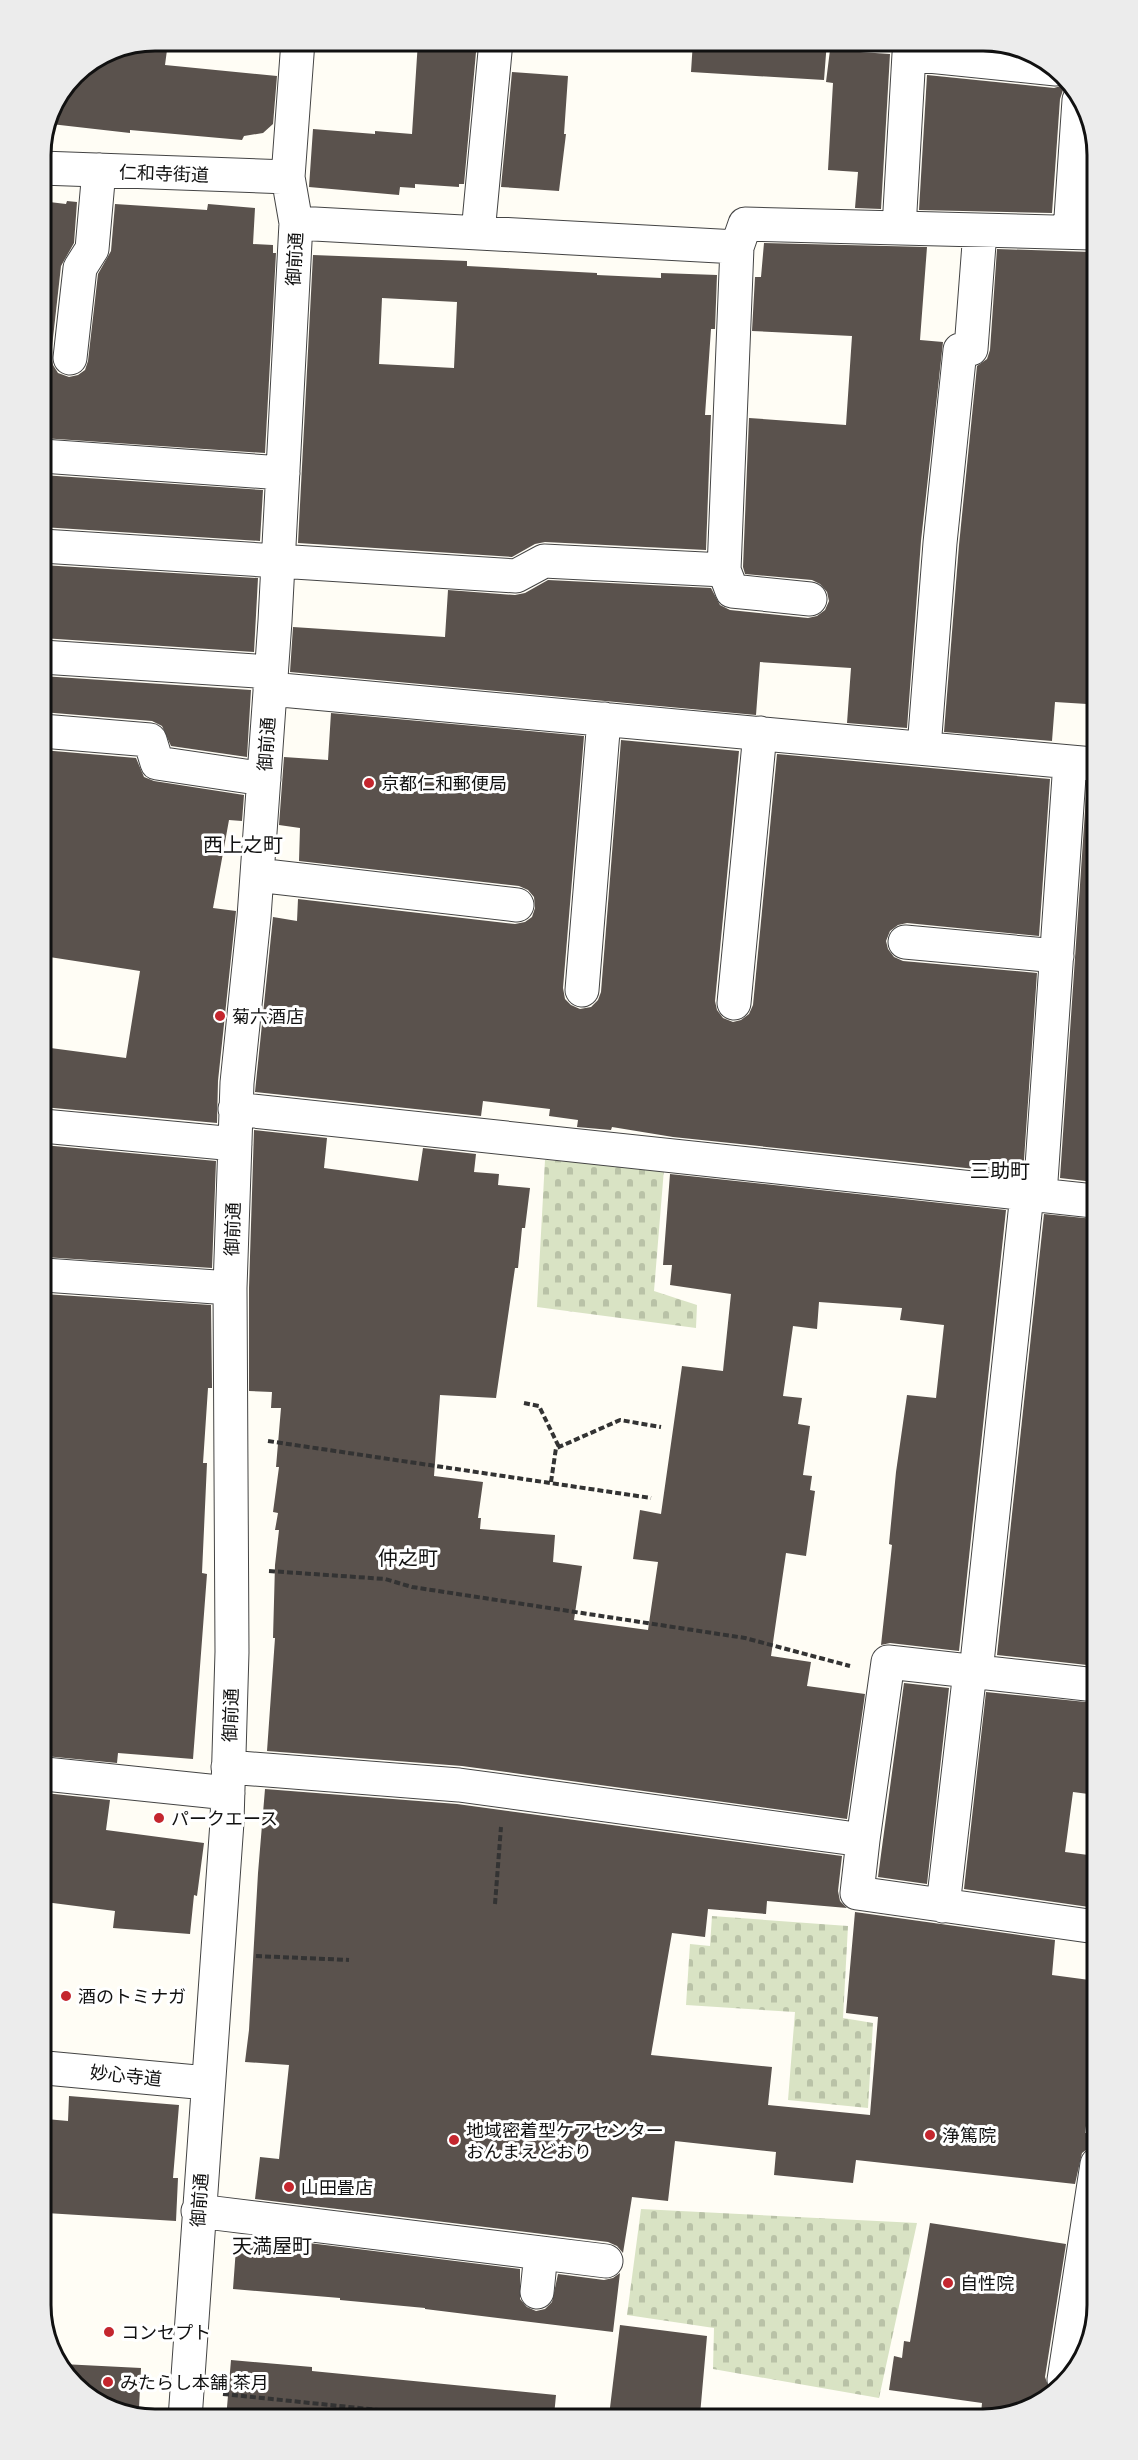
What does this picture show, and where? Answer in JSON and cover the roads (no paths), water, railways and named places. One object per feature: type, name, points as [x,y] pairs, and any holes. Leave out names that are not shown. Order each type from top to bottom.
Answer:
[{"type":"street","name":"御前通","points":[[186,2405],[228,1780],[232,1652],[230,1288],[236,1109],[257,875],[278,563],[296,223],[288,177],[297,51]]},
{"type":"street","points":[[478,232],[495,51]]},
{"type":"street","points":[[899,228],[909,54],[1038,67]]},
{"type":"street","points":[[810,600],[732,591],[724,570],[737,247],[745,224],[1081,233],[1079,115]]},
{"type":"street","name":"仁和寺街道","points":[[51,168],[288,177]]},
{"type":"street","points":[[70,358],[80,268],[92,249],[99,170]]},
{"type":"street","points":[[296,223],[737,247]]},
{"type":"street","points":[[924,748],[940,543],[960,351],[971,349],[981,231]]},
{"type":"street","points":[[51,457],[283,473]]},
{"type":"street","points":[[51,547],[278,563],[516,576],[544,561],[724,570]]},
{"type":"street","points":[[51,658],[270,680],[604,719],[1082,763],[1057,956],[1034,1194],[943,1905]]},
{"type":"street","points":[[582,990],[604,719]]},
{"type":"street","points":[[51,732],[150,740],[156,763],[264,779]]},
{"type":"street","points":[[734,1003],[760,734]]},
{"type":"street","points":[[257,875],[517,905]]},
{"type":"street","points":[[905,942],[1057,956]]},
{"type":"street","points":[[236,1109],[1087,1200]]},
{"type":"street","points":[[51,1127],[235,1144]]},
{"type":"street","points":[[51,1275],[230,1288]]},
{"type":"street","points":[[1087,1684],[888,1662],[857,1893],[1087,1926]]},
{"type":"street","points":[[51,1773],[459,1785],[863,1840]]},
{"type":"street","name":"妙心寺道","points":[[51,2068],[207,2083]]},
{"type":"street","points":[[198,2211],[606,2261]]},
{"type":"street","points":[[537,2292],[541,2253]]},
{"type":"street","points":[[1071,2361],[1077,2345],[1087,2254]]},
{"type":"place","name":"京都仁和郵便局","points":[[369,783]]},
{"type":"place","name":"菊六酒店","points":[[220,1016]]},
{"type":"place","name":"パークエース","points":[[159,1818]]},
{"type":"place","name":"酒のトミナガ","points":[[66,1996]]},
{"type":"place","name":"浄篤院","points":[[930,2135]]},
{"type":"place","name":"地域密着型ケアセンター おんまえどおり","points":[[454,2140]]},
{"type":"place","name":"山田畳店","points":[[289,2187]]},
{"type":"place","name":"自性院","points":[[948,2283]]},
{"type":"place","name":"コンセプト","points":[[109,2332]]},
{"type":"place","name":"みたらし本舗 茶月","points":[[108,2382]]},
{"type":"district","name":"西上之町","points":[[243,844]]},
{"type":"district","name":"三助町","points":[[1000,1170]]},
{"type":"district","name":"仲之町","points":[[408,1557]]},
{"type":"district","name":"天満屋町","points":[[272,2245]]}]
